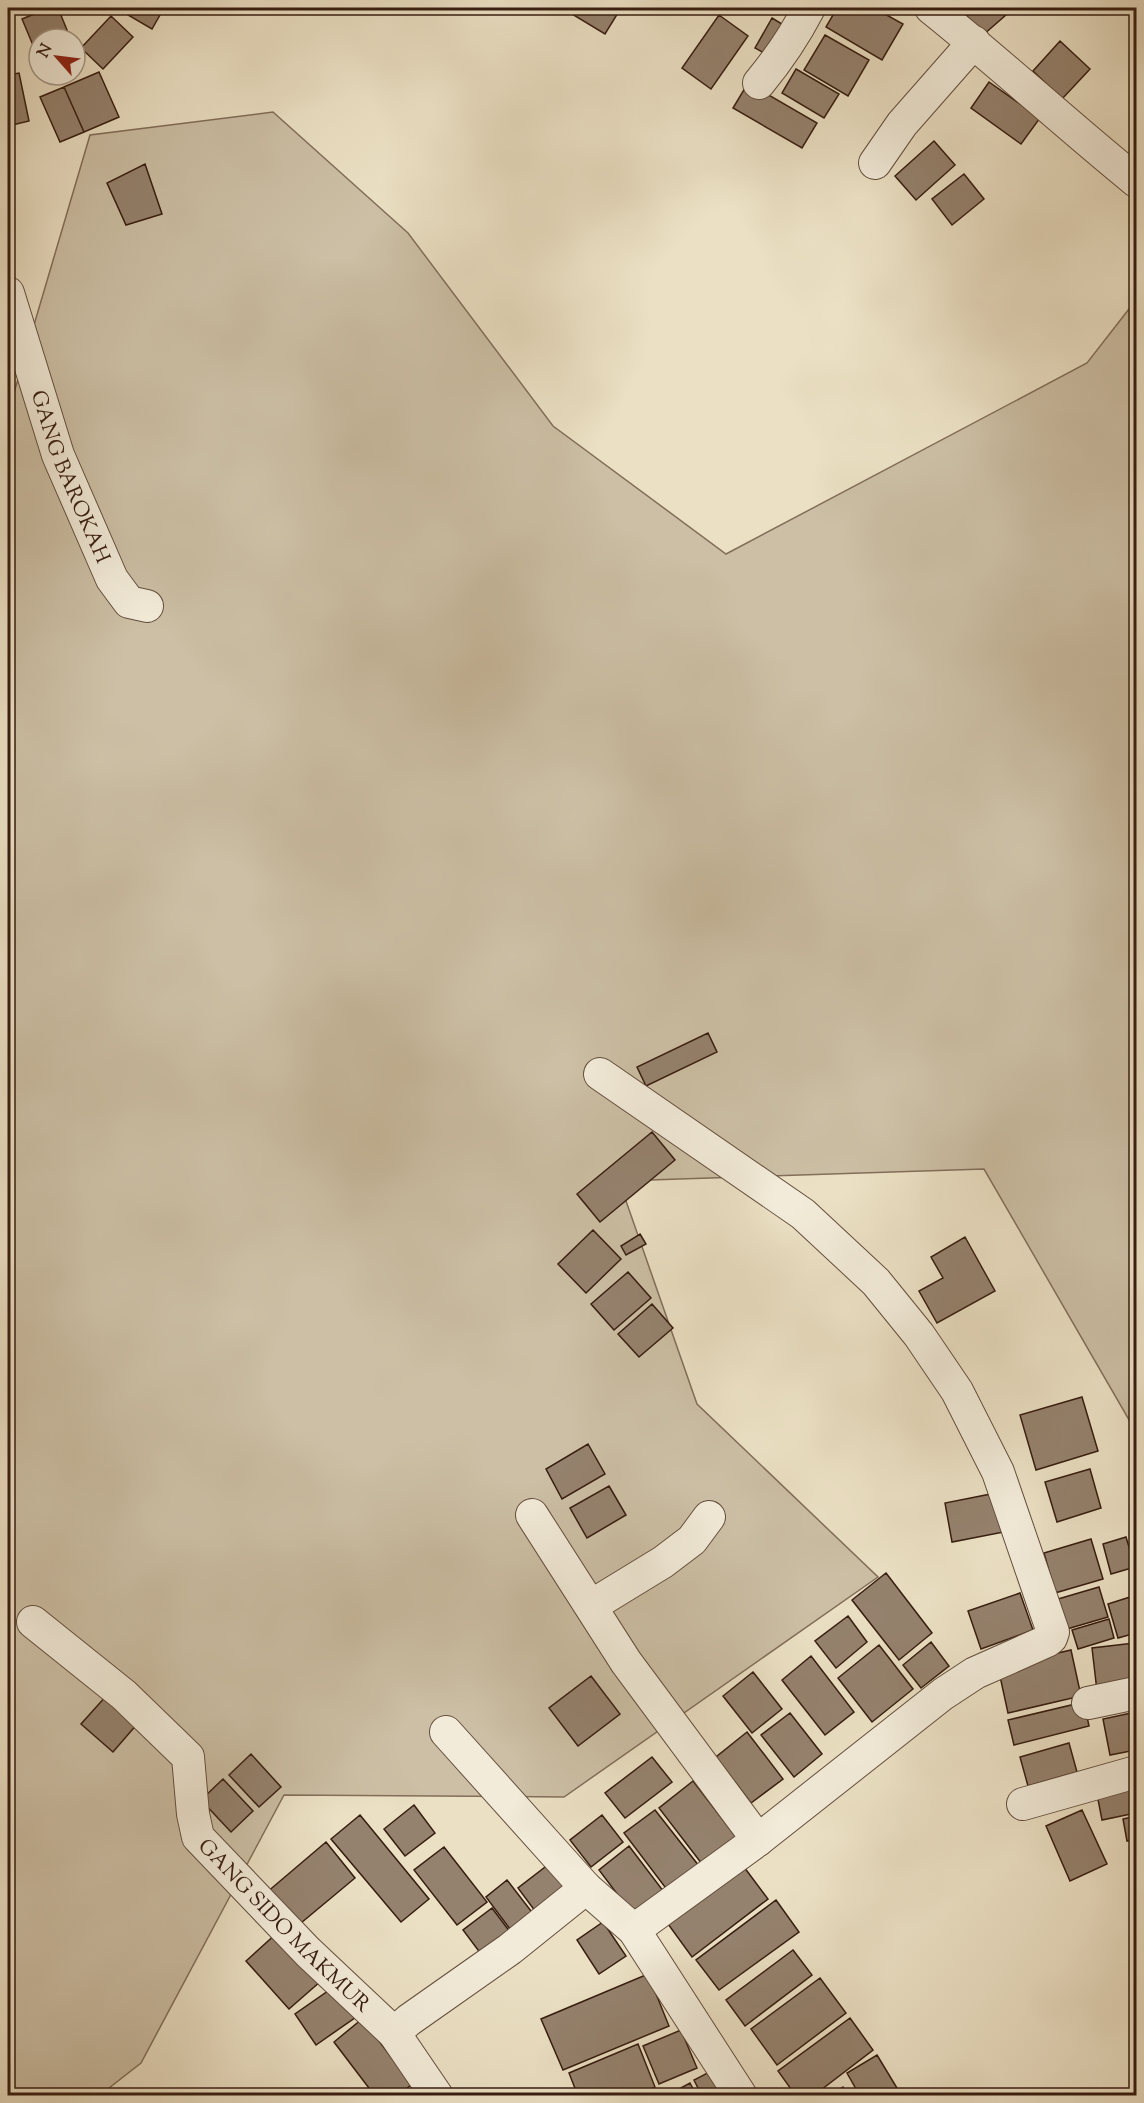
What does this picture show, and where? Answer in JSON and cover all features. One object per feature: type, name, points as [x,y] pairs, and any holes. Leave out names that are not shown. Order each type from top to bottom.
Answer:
[{"type":"street","points":[[759,83],[790,42],[809,8]]},
{"type":"street","points":[[931,8],[1137,182]]},
{"type":"street","points":[[875,163],[902,124],[974,42]]},
{"type":"street","name":"GANG BAROKAH","points":[[8,293],[58,455],[112,579],[129,602],[147,606]]},
{"type":"street","points":[[600,1074],[803,1214],[876,1282],[912,1326],[957,1391],[998,1472],[1053,1632],[1047,1641],[975,1673],[943,1694],[758,1840],[634,1930]]},
{"type":"street","points":[[531,1515],[626,1662],[758,1840]]},
{"type":"street","points":[[591,1606],[663,1562],[692,1540],[709,1517]]},
{"type":"street","name":"GANG SIDO MAKMUR","points":[[33,1622],[124,1695],[188,1757],[193,1814],[198,1837],[308,1952],[394,2033],[437,2096]]},
{"type":"street","points":[[1088,1703],[1137,1693]]},
{"type":"street","points":[[446,1732],[586,1888],[634,1930],[741,2096]]},
{"type":"street","points":[[1023,1804],[1137,1772]]},
{"type":"street","points":[[394,2033],[510,1949],[586,1888]]},
{"type":"shaded area","points":[[273,112],[408,233],[553,426],[726,554],[1087,363],[1136,300],[1136,1432],[984,1169],[619,1181],[697,1404],[878,1577],[564,1797],[284,1795],[141,2063],[100,2095],[8,2095],[8,413],[90,135]]},
{"type":"building","points":[[49,8],[58,8],[66,27],[27,27],[27,31],[22,19]]},
{"type":"building","points":[[132,8],[164,8],[152,29],[128,15]]},
{"type":"building","points":[[562,8],[621,8],[605,34]]},
{"type":"building","points":[[837,8],[874,8],[903,24],[882,60],[826,27]]},
{"type":"building","points":[[960,8],[1014,8],[983,35]]},
{"type":"building","points":[[719,15],[748,36],[711,89],[682,68]]},
{"type":"building","points":[[111,16],[133,37],[103,69],[87,54],[87,42]]},
{"type":"building","points":[[772,18],[790,29],[773,58],[755,48]]},
{"type":"building","points":[[825,35],[869,60],[848,96],[804,70]]},
{"type":"building","points":[[1060,41],[1090,69],[1062,99],[1033,71]]},
{"type":"building","points":[[796,69],[839,94],[824,118],[782,93]]},
{"type":"building","points":[[99,72],[119,117],[84,132],[64,87],[87,87],[87,77]]},
{"type":"building","points":[[19,73],[29,121],[8,126],[8,75]]},
{"type":"building","points":[[989,82],[1040,118],[1021,144],[971,108]]},
{"type":"building","points":[[748,83],[817,123],[802,148],[733,108]]},
{"type":"building","points":[[64,87],[84,132],[60,142],[40,97]]},
{"type":"building","points":[[934,141],[955,165],[916,200],[895,176]]},
{"type":"building","points":[[145,164],[162,214],[126,225],[107,183]]},
{"type":"building","points":[[964,174],[984,199],[952,225],[932,199]]},
{"type":"building","points":[[708,1033],[717,1052],[646,1086],[637,1067]]},
{"type":"building","points":[[652,1132],[675,1160],[600,1222],[577,1194]]},
{"type":"building","points":[[593,1230],[621,1259],[586,1293],[558,1264]]},
{"type":"building","points":[[640,1234],[646,1244],[626,1255],[621,1246]]},
{"type":"building","points":[[965,1237],[995,1291],[937,1323],[919,1291],[943,1278],[931,1257]]},
{"type":"building","points":[[628,1272],[651,1298],[614,1330],[591,1304]]},
{"type":"building","points":[[652,1304],[673,1328],[639,1357],[618,1334]]},
{"type":"building","points":[[1082,1397],[1098,1451],[1036,1470],[1020,1415]]},
{"type":"building","points":[[588,1444],[605,1474],[562,1499],[546,1469]]},
{"type":"building","points":[[1090,1469],[1101,1508],[1057,1522],[1045,1482]]},
{"type":"building","points":[[609,1486],[626,1515],[587,1538],[570,1508]]},
{"type":"building","points":[[1001,1492],[1009,1531],[952,1542],[945,1503]]},
{"type":"building","points":[[1126,1537],[1135,1567],[1111,1574],[1103,1544]]},
{"type":"building","points":[[1091,1539],[1103,1579],[1055,1593],[1044,1553]]},
{"type":"building","points":[[886,1573],[932,1633],[899,1660],[852,1600]]},
{"type":"building","points":[[1099,1587],[1108,1617],[1067,1629],[1058,1599]]},
{"type":"building","points":[[1020,1593],[1033,1630],[981,1649],[968,1611]]},
{"type":"building","points":[[1130,1597],[1136,1618],[1136,1633],[1118,1638],[1108,1604]]},
{"type":"building","points":[[848,1616],[867,1642],[836,1668],[815,1641]]},
{"type":"building","points":[[1109,1619],[1114,1638],[1078,1649],[1072,1630]]},
{"type":"building","points":[[931,1642],[949,1666],[921,1688],[903,1665]]},
{"type":"building","points":[[1134,1643],[1136,1687],[1097,1691],[1092,1648]]},
{"type":"building","points":[[879,1645],[913,1689],[872,1722],[838,1678]]},
{"type":"building","points":[[1071,1650],[1081,1696],[1008,1713],[998,1667]]},
{"type":"building","points":[[811,1656],[854,1712],[825,1735],[782,1680]]},
{"type":"building","points":[[753,1672],[782,1709],[752,1733],[723,1696]]},
{"type":"building","points":[[591,1676],[620,1714],[578,1746],[549,1708]]},
{"type":"building","points":[[107,1695],[138,1723],[113,1752],[81,1724]]},
{"type":"building","points":[[1084,1702],[1089,1726],[1014,1745],[1008,1720]]},
{"type":"building","points":[[1136,1712],[1136,1750],[1110,1755],[1103,1719]]},
{"type":"building","points":[[790,1713],[822,1754],[794,1777],[761,1735]]},
{"type":"building","points":[[747,1732],[783,1779],[751,1803],[716,1757]]},
{"type":"building","points":[[1069,1743],[1077,1772],[1028,1786],[1020,1757]]},
{"type":"building","points":[[251,1754],[281,1787],[259,1807],[229,1775]]},
{"type":"building","points":[[652,1757],[672,1782],[625,1818],[605,1793]]},
{"type":"building","points":[[223,1779],[253,1811],[231,1832],[201,1800]]},
{"type":"building","points":[[1136,1780],[1136,1813],[1102,1820],[1096,1789]]},
{"type":"building","points":[[693,1781],[737,1838],[702,1864],[659,1808]]},
{"type":"building","points":[[414,1805],[435,1833],[405,1856],[384,1829]]},
{"type":"building","points":[[655,1810],[699,1866],[668,1891],[624,1833]]},
{"type":"building","points":[[1082,1810],[1107,1864],[1070,1881],[1046,1826]]},
{"type":"building","points":[[360,1815],[429,1899],[401,1922],[331,1839]]},
{"type":"building","points":[[602,1815],[623,1842],[591,1867],[570,1840]]},
{"type":"building","points":[[1136,1816],[1136,1839],[1127,1841],[1123,1819]]},
{"type":"building","points":[[326,1842],[355,1878],[295,1928],[266,1893]]},
{"type":"building","points":[[629,1846],[664,1892],[633,1915],[599,1870]]},
{"type":"building","points":[[444,1847],[487,1902],[457,1925],[414,1870]]},
{"type":"building","points":[[549,1864],[572,1895],[541,1919],[518,1888]]},
{"type":"building","points":[[744,1867],[768,1899],[692,1957],[668,1924]]},
{"type":"building","points":[[507,1880],[538,1920],[516,1937],[486,1897]]},
{"type":"building","points":[[776,1900],[799,1932],[719,1990],[696,1960]]},
{"type":"building","points":[[492,1908],[516,1940],[487,1962],[463,1930]]},
{"type":"building","points":[[603,1922],[626,1956],[599,1974],[577,1940]]},
{"type":"building","points":[[278,1932],[321,1981],[289,2009],[246,1961]]},
{"type":"building","points":[[793,1950],[812,1975],[745,2026],[726,2000]]},
{"type":"building","points":[[648,1974],[669,2026],[563,2070],[541,2019]]},
{"type":"building","points":[[820,1978],[846,2013],[777,2065],[751,2029]]},
{"type":"building","points":[[338,1984],[359,2015],[316,2045],[295,2014]]},
{"type":"building","points":[[850,2018],[873,2050],[813,2096],[796,2096],[778,2071]]},
{"type":"building","points":[[362,2019],[412,2084],[398,2096],[375,2096],[334,2042]]},
{"type":"building","points":[[681,2030],[697,2068],[659,2084],[643,2046]]},
{"type":"building","points":[[638,2044],[655,2087],[635,2096],[578,2096],[569,2073]]},
{"type":"building","points":[[877,2055],[900,2093],[895,2096],[860,2096],[847,2073]]},
{"type":"building","points":[[721,2066],[733,2088],[718,2096],[702,2096],[694,2080]]},
{"type":"building","points":[[690,2083],[697,2096],[666,2096]]},
{"type":"building","points":[[843,2087],[848,2096],[828,2096]]}]
